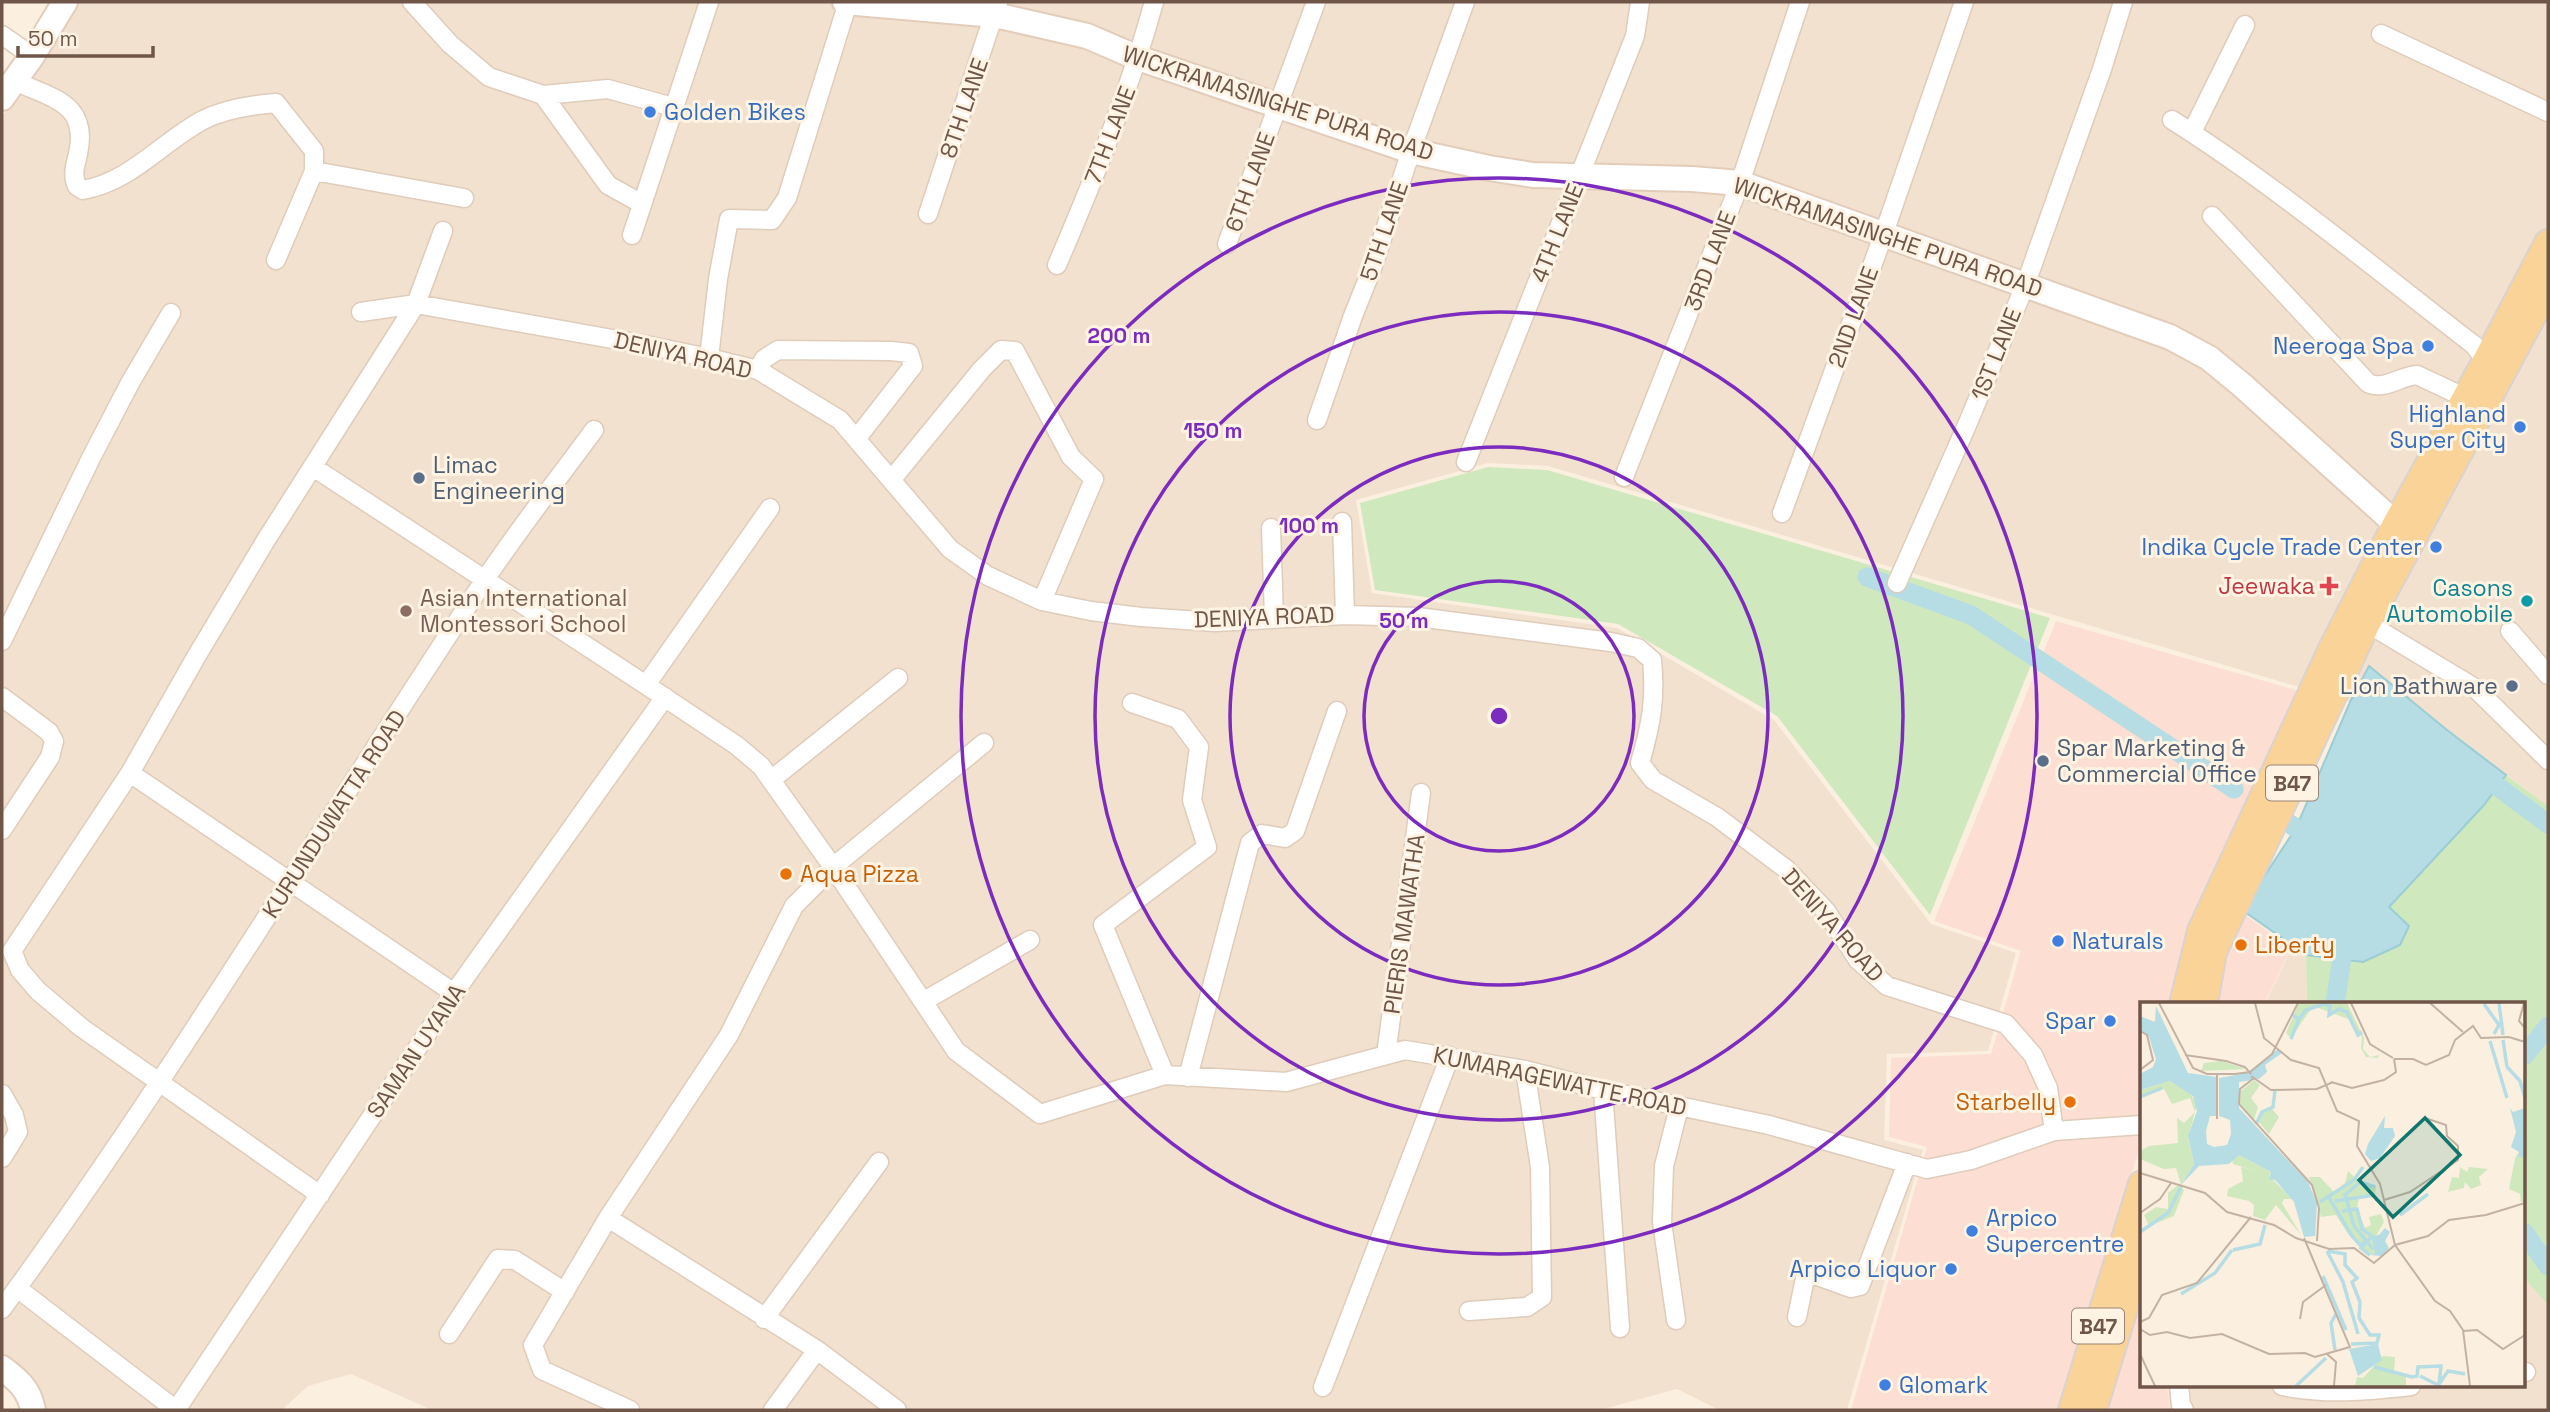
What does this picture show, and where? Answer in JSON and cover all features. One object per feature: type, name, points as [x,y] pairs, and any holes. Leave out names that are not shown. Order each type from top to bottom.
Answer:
[{"type":"main road","name":"B47","points":[[2204,1002],[2213,952],[2367,623],[2405,530],[2466,398],[2548,243]]},
{"type":"main road","name":"B47","points":[[2183,1002],[2201,931],[2332,649],[2548,287]]},
{"type":"main road","name":"B47","points":[[2072,1410],[2140,1190]]},
{"type":"main road","name":"B47","points":[[2093,1410],[2140,1257]]},
{"type":"street","points":[[65,2],[8,89],[65,105],[78,118],[82,136],[73,174],[77,186],[83,190],[110,183],[204,120],[248,105],[276,103],[314,151],[314,171],[276,260]]},
{"type":"street","points":[[412,2],[450,44],[489,77],[543,95],[608,89],[673,107]]},
{"type":"street","points":[[632,235],[709,2]]},
{"type":"street","points":[[709,358],[718,279],[729,219],[772,220],[786,198],[852,2]]},
{"type":"street","name":"WICKRAMASINGHE PURA ROAD","points":[[852,2],[997,9],[1087,36],[1138,58],[1411,151],[1533,175],[1692,178],[1740,183],[2026,283],[2170,337],[2208,358],[2243,386],[2405,530]]},
{"type":"street","name":"7TH LANE","points":[[1057,265],[1093,180],[1138,58],[1154,2]]},
{"type":"street","name":"6TH LANE","points":[[1227,244],[1315,2]]},
{"type":"street","name":"5TH LANE","points":[[1317,420],[1465,2]]},
{"type":"street","name":"4TH LANE","points":[[1466,462],[1635,36],[1640,2]]},
{"type":"street","name":"3RD LANE","points":[[1624,477],[1740,183],[1800,2]]},
{"type":"street","name":"2ND LANE","points":[[1782,513],[1884,233],[1964,2]]},
{"type":"street","name":"1ST LANE","points":[[1897,583],[2026,283],[2123,2]]},
{"type":"street","name":"8TH LANE","points":[[928,214],[997,9]]},
{"type":"street","points":[[2192,132],[2245,25]]},
{"type":"street","points":[[2381,34],[2548,112]]},
{"type":"street","points":[[2,35],[32,56]]},
{"type":"street","points":[[543,95],[608,184],[635,200],[642,201]]},
{"type":"street","points":[[2172,120],[2286,201],[2474,345],[2486,361]]},
{"type":"street","points":[[314,171],[464,198]]},
{"type":"street","points":[[2212,216],[2368,383],[2380,386],[2409,375],[2417,375],[2466,398]]},
{"type":"street","points":[[320,1195],[82,1028],[38,990],[20,970],[12,951],[130,774],[196,657],[416,304],[443,231]]},
{"type":"street","name":"DENIYA ROAD","points":[[361,312],[416,304],[709,358],[758,370],[840,420],[950,549],[988,576],[1042,601],[1091,611],[1215,622],[1345,615],[1418,617],[1611,642],[1638,648],[1652,660],[1655,690],[1652,719],[1640,763],[1646,774],[1717,817],[1786,869],[1826,911],[1858,960],[1887,986],[2006,1024],[2033,1055],[2048,1088],[2054,1131]]},
{"type":"street","points":[[2,641],[91,458],[171,313]]},
{"type":"street","points":[[892,479],[982,369],[1001,350],[1015,351],[1071,457],[1094,479],[1042,601]]},
{"type":"street","points":[[758,370],[764,359],[778,351],[909,353],[913,366],[857,438]]},
{"type":"street","name":"KURUNDUWATTA ROAD","points":[[2,1309],[79,1202],[160,1081],[485,579],[594,430]]},
{"type":"street","name":"KUMARAGEWATTE ROAD","points":[[313,467],[665,697],[736,745],[761,766],[833,867],[956,1051],[1040,1114],[1164,1075],[1286,1082],[1405,1049],[1525,1070],[1603,1090],[1769,1125],[1927,1168],[1971,1160],[2054,1131],[2140,1125]]},
{"type":"street","points":[[646,685],[770,508]]},
{"type":"street","points":[[1342,522],[1345,615]]},
{"type":"street","points":[[1271,528],[1274,618]]},
{"type":"street","points":[[2367,623],[2475,688],[2548,760]]},
{"type":"street","points":[[2510,632],[2548,675]]},
{"type":"street","points":[[771,780],[898,678]]},
{"type":"street","points":[[2,697],[49,732],[54,741],[50,757],[2,830]]},
{"type":"street","name":"SAMAN UYANA","points":[[176,1410],[454,993],[665,697]]},
{"type":"street","points":[[1132,703],[1178,719],[1199,747],[1192,800],[1207,847],[1103,925],[1164,1075]]},
{"type":"street","points":[[1188,1077],[1250,844],[1262,834],[1285,838],[1295,831],[1336,711]]},
{"type":"street","points":[[630,1410],[542,1370],[533,1345],[608,1218],[729,1035],[793,906],[833,867],[984,743]]},
{"type":"street","points":[[130,774],[454,993]]},
{"type":"street","name":"PIERIS MAWATHA","points":[[1386,1055],[1421,793]]},
{"type":"street","points":[[924,1001],[1030,940]]},
{"type":"street","points":[[1323,1387],[1450,1056]]},
{"type":"street","points":[[1469,1311],[1527,1307],[1542,1297],[1540,1167],[1525,1070]]},
{"type":"street","points":[[1603,1090],[1620,1328]]},
{"type":"street","points":[[2,1094],[14,1115],[18,1132],[2,1158]]},
{"type":"street","points":[[1676,1320],[1662,1222],[1664,1166],[1679,1107]]},
{"type":"street","points":[[764,1319],[879,1162]]},
{"type":"street","points":[[1797,1317],[1805,1278],[1815,1275],[1851,1288],[1860,1286],[1907,1163]]},
{"type":"street","points":[[608,1218],[817,1350],[897,1410]]},
{"type":"street","points":[[449,1334],[498,1259],[515,1260],[565,1292]]},
{"type":"street","points":[[17,1288],[176,1410]]},
{"type":"street","points":[[773,1410],[817,1350]]},
{"type":"street","points":[[2,1367],[22,1384],[33,1410]]},
{"type":"street","points":[[2179,1388],[2184,1410]]},
{"type":"street","points":[[2292,1388],[2351,1393],[2394,1388]]},
{"type":"shaded area","points":[[74,2],[2548,2],[2548,806],[2369,667],[2350,702],[1548,466],[1488,463],[1356,500],[1372,593],[1617,628],[1774,720],[1931,924],[2016,953],[1988,1051],[1887,1054],[1884,1140],[1923,1150],[1847,1410],[1719,1410],[1677,1389],[1600,1410],[432,1410],[351,1374],[308,1386],[282,1410],[36,1410],[2,1363],[2,116],[20,98]]},
{"type":"shaded area","points":[[2056,621],[2299,691],[2188,927],[2170,1002],[2140,1002],[2140,1146],[2058,1410],[1851,1410],[1927,1147],[1889,1137],[1891,1058],[1991,1054],[2021,951],[1934,921]]},
{"type":"shaded area","points":[[2241,912],[2291,948],[2265,1002],[2213,1002],[2222,955]]},
{"type":"shaded area","points":[[2292,947],[2306,955],[2307,1002],[2266,1002]]},
{"type":"shaded area","points":[[2526,1280],[2548,1305],[2548,1410],[2170,1410],[2168,1388],[2526,1388]]},
{"type":"shaded area","points":[[2140,1291],[2140,1388],[2167,1388],[2170,1410],[2103,1410]]},
{"type":"green space","points":[[1488,467],[1547,470],[2050,618],[1930,915],[1777,716],[1618,624],[1375,590],[1360,503]]},
{"type":"green space","points":[[2506,775],[2548,806],[2548,1305],[2526,1280],[2526,1002],[2307,1002],[2306,955],[2363,962],[2389,907],[2484,805]]},
{"type":"water","points":[[2369,666],[2506,775],[2484,805],[2389,907],[2409,926],[2400,945],[2363,962],[2306,955],[2242,910],[2296,828],[2350,702]]},
{"type":"waterway","points":[[1867,577],[1971,615],[2234,789]]},
{"type":"waterway","points":[[2498,787],[2548,824]]},
{"type":"waterway","points":[[2284,820],[2296,828]]},
{"type":"waterway","points":[[2335,1002],[2342,958]]},
{"type":"waterway","points":[[2526,1054],[2548,1026]]},
{"type":"waterway","points":[[2526,1235],[2548,1266]]},
{"type":"place","name":"Golden Bikes","points":[[650,112]]},
{"type":"place","name":"Neeroga Spa","points":[[2428,346]]},
{"type":"place","name":"Highland Super City","points":[[2520,427]]},
{"type":"place","name":"Limac Engineering","points":[[419,478]]},
{"type":"place","name":"Indika Cycle Trade Center","points":[[2436,547]]},
{"type":"place","name":"Jeewaka","points":[[2329,586]]},
{"type":"place","name":"Casons Automobile","points":[[2527,601]]},
{"type":"place","name":"Asian International Montessori School","points":[[406,611]]},
{"type":"place","name":"Lion Bathware","points":[[2512,686]]},
{"type":"place","name":"Spar Marketing & Commercial Office","points":[[2043,761]]},
{"type":"place","name":"Aqua Pizza","points":[[786,874]]},
{"type":"place","name":"Naturals","points":[[2058,941]]},
{"type":"place","name":"Liberty","points":[[2241,945]]},
{"type":"place","name":"Spar","points":[[2110,1021]]},
{"type":"place","name":"Starbelly","points":[[2070,1102]]},
{"type":"place","name":"Arpico Supercentre","points":[[1972,1231]]},
{"type":"place","name":"Arpico Liquor","points":[[1951,1269]]},
{"type":"place","name":"Glomark","points":[[1885,1385]]}]
